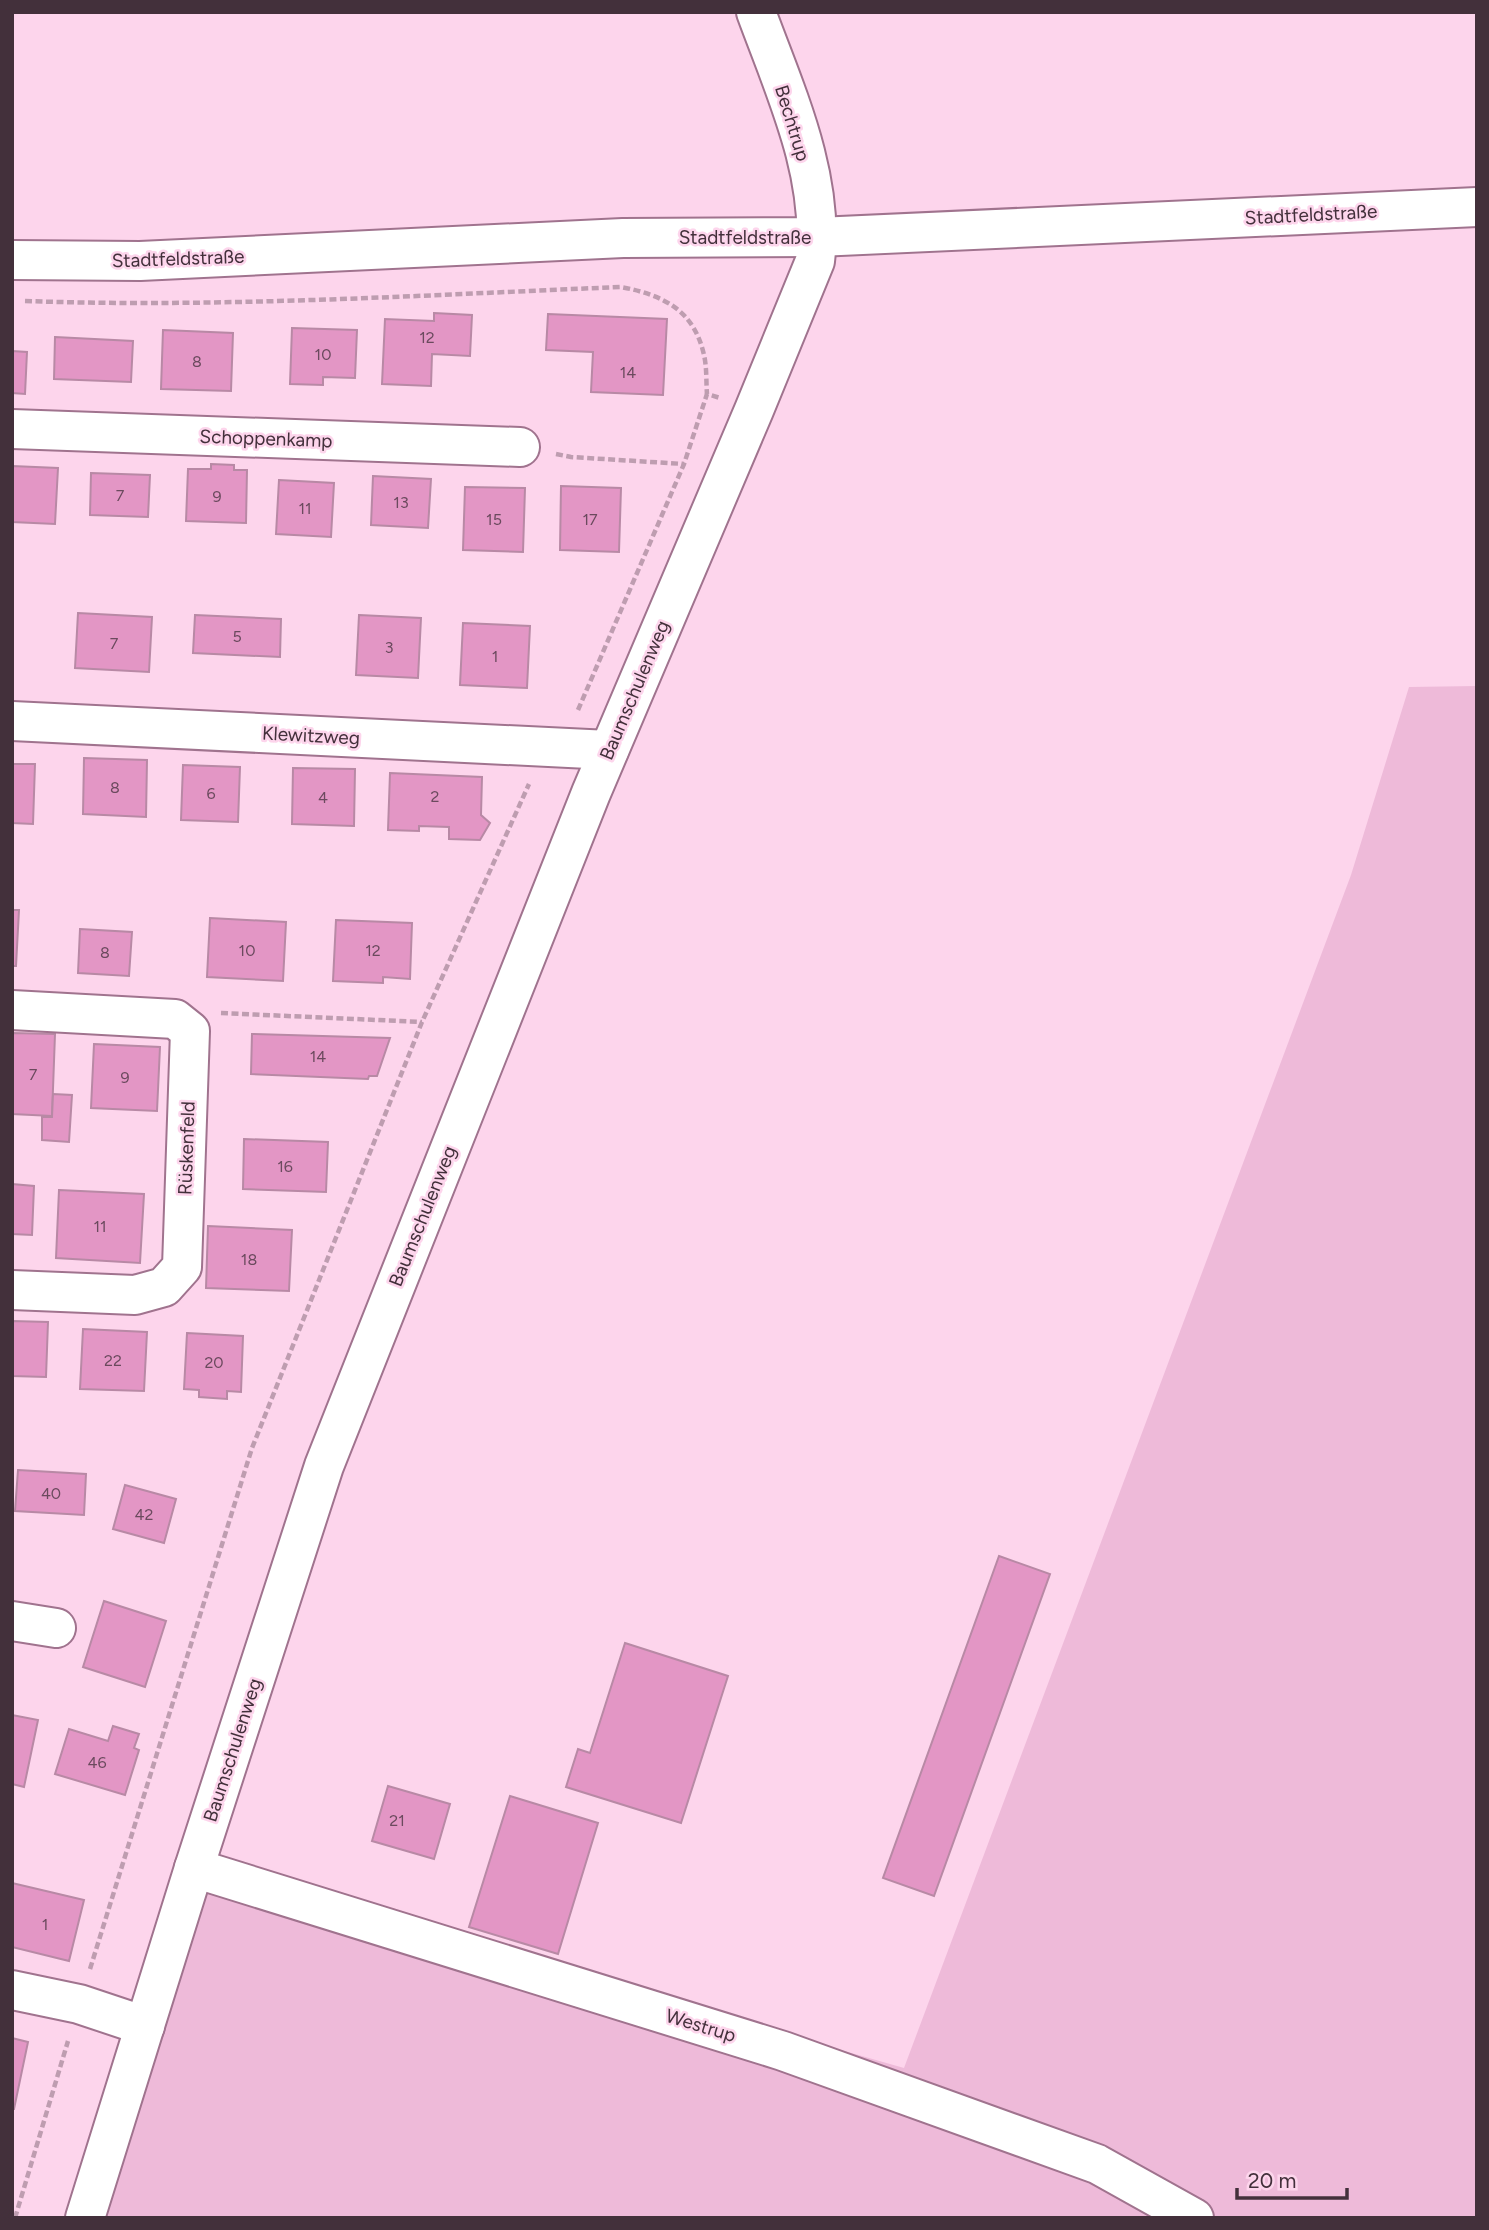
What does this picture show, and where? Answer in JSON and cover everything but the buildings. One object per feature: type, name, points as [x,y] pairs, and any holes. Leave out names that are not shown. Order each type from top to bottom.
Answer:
[{"type":"street","name":"Bechtrup","points":[[756,12],[798,128],[815,202],[818,237]]},
{"type":"street","name":"Stadtfeldstraße","points":[[12,260],[139,261],[623,238],[818,237],[1477,206]]},
{"type":"street","name":"Baumschulenweg","points":[[85,2218],[194,1868],[324,1466],[609,750],[815,261],[818,237]]},
{"type":"street","name":"Schoppenkamp","points":[[12,429],[520,447]]},
{"type":"street","name":"Klewitzweg","points":[[12,721],[609,750]]},
{"type":"street","points":[[12,1010],[175,1019],[190,1031]]},
{"type":"street","name":"Rüskenfeld","points":[[12,1290],[135,1295],[164,1287],[182,1266],[190,1031]]},
{"type":"street","points":[[12,1621],[56,1628]]},
{"type":"street","name":"Westrup","points":[[194,1868],[783,2051],[1097,2164],[1194,2218]]},
{"type":"street","points":[[12,1990],[79,2004],[145,2025]]},
{"type":"path","points":[[12,301],[125,304],[303,300],[621,287],[647,292],[670,303],[690,320],[704,355],[707,394],[684,464],[576,714],[546,746],[422,1022],[252,1448],[15,2218]]},
{"type":"path","points":[[707,394],[754,410]]},
{"type":"path","points":[[520,447],[571,457],[684,464]]},
{"type":"path","points":[[190,1031],[220,1013],[422,1022]]},
{"type":"shaded area","points":[[1477,686],[1477,2218],[104,2218],[206,1869],[904,2068],[1351,875],[1409,687]]}]
